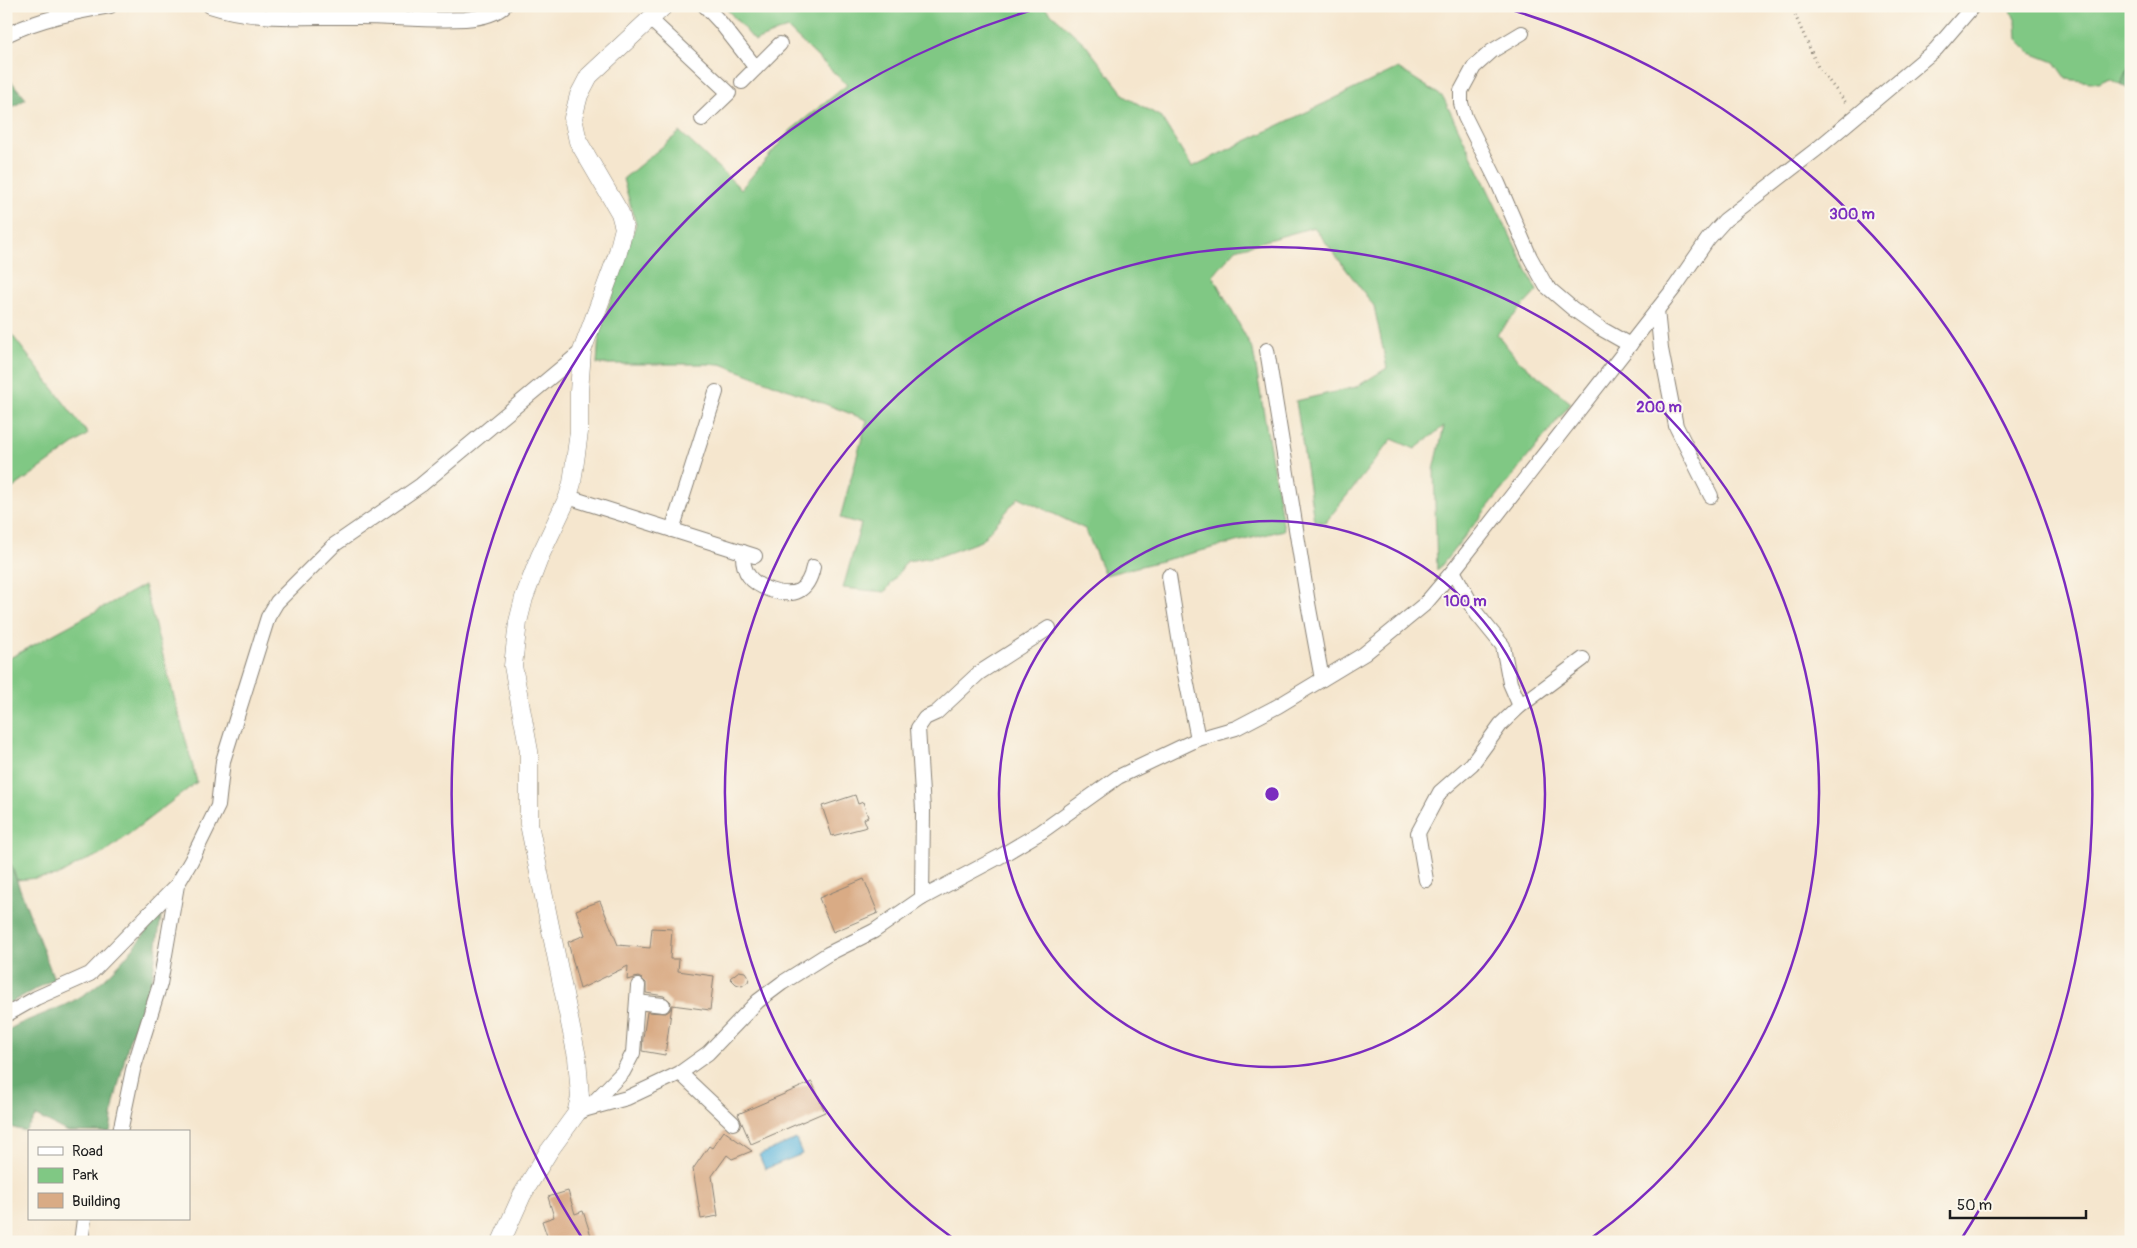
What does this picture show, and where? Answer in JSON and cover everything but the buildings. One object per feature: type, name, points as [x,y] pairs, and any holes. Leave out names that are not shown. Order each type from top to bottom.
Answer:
[{"type":"street","points":[[6,35],[49,18],[110,6]]},
{"type":"street","points":[[210,6],[241,14],[282,18],[450,19],[466,19],[487,15],[500,10],[504,6]]},
{"type":"street","points":[[581,1112],[577,1057],[529,824],[530,752],[513,666],[518,622],[524,598],[540,556],[568,497],[572,483],[578,432],[582,351],[617,256],[624,228],[620,213],[578,141],[573,118],[579,95],[589,76],[664,6]]},
{"type":"street","points":[[705,6],[756,68]]},
{"type":"street","points":[[581,1112],[627,1098],[680,1073],[708,1053],[758,1001],[782,983],[828,954],[874,931],[922,898],[1000,857],[1041,832],[1118,778],[1198,739],[1236,728],[1278,706],[1364,654],[1401,625],[1425,604],[1453,571],[1675,287],[1708,239],[1725,220],[1857,116],[1936,49],[1974,6]]},
{"type":"street","points":[[650,19],[729,93],[702,119]]},
{"type":"street","points":[[1522,33],[1492,51],[1474,67],[1461,91],[1461,103],[1465,117],[1498,183],[1530,257],[1546,286],[1573,309],[1600,328],[1630,344]]},
{"type":"street","points":[[742,82],[780,44]]},
{"type":"street","points":[[1657,310],[1661,349],[1676,426],[1711,496]]},
{"type":"street","points":[[1268,350],[1308,603],[1322,679]]},
{"type":"street","points":[[6,1015],[36,998],[90,974],[177,885],[218,806],[223,761],[268,617],[276,602],[334,545],[421,485],[582,351]]},
{"type":"street","points":[[672,530],[716,392]]},
{"type":"street","points":[[568,497],[749,554],[744,569],[753,582],[783,594],[802,590],[810,579],[813,567]]},
{"type":"street","points":[[1453,571],[1477,614],[1503,646],[1510,683],[1520,706]]},
{"type":"street","points":[[1170,576],[1184,669],[1198,739]]},
{"type":"street","points":[[922,898],[923,810],[918,728],[925,718],[936,713],[979,673],[1049,628]]},
{"type":"street","points":[[1426,880],[1418,833],[1440,792],[1472,764],[1501,724],[1520,706],[1583,658]]},
{"type":"street","points":[[120,1130],[133,1070],[160,984],[177,885]]},
{"type":"street","points":[[502,1242],[522,1194],[549,1151],[581,1112],[623,1072],[633,1053],[638,986]]},
{"type":"street","points":[[637,1002],[663,1004]]},
{"type":"street","points":[[680,1073],[733,1123]]},
{"type":"street","points":[[81,1242],[84,1220]]},
{"type":"path","points":[[1791,6],[1818,67],[1857,116]]},
{"type":"green space","points":[[724,6],[1043,6],[1085,44],[1126,97],[1161,117],[1192,167],[1398,68],[1443,97],[1537,291],[1497,334],[1516,358],[1571,403],[1437,571],[1434,470],[1444,426],[1415,449],[1392,439],[1325,523],[1314,521],[1296,401],[1356,387],[1387,368],[1374,306],[1314,227],[1236,249],[1213,276],[1253,350],[1284,530],[1105,575],[1085,529],[1019,497],[981,541],[940,556],[907,561],[885,592],[843,588],[861,524],[840,518],[867,420],[721,364],[597,364],[599,334],[636,224],[623,179],[680,132],[741,189],[790,131],[847,85],[787,28],[755,41]]},
{"type":"green space","points":[[2009,6],[2131,6],[2131,62],[2120,84],[2110,78],[2098,83],[2066,79],[2054,62],[2031,53],[2017,39],[2016,22]]},
{"type":"green space","points":[[2131,62],[2131,91],[2120,84]]},
{"type":"green space","points":[[6,75],[26,99],[6,111]]},
{"type":"green space","points":[[6,327],[88,434],[6,493]]},
{"type":"green space","points":[[144,585],[197,782],[104,853],[82,862],[57,876],[17,880],[6,852],[6,660]]},
{"type":"green space","points":[[6,852],[54,979],[6,1005]]},
{"type":"green space","points":[[162,910],[152,979],[129,1041],[114,1103],[110,1130],[64,1130],[36,1116],[25,1131],[6,1126],[6,1031],[71,1002],[93,989],[115,969]]},
{"type":"water","points":[[796,1139],[802,1154],[765,1169],[759,1155]]}]
